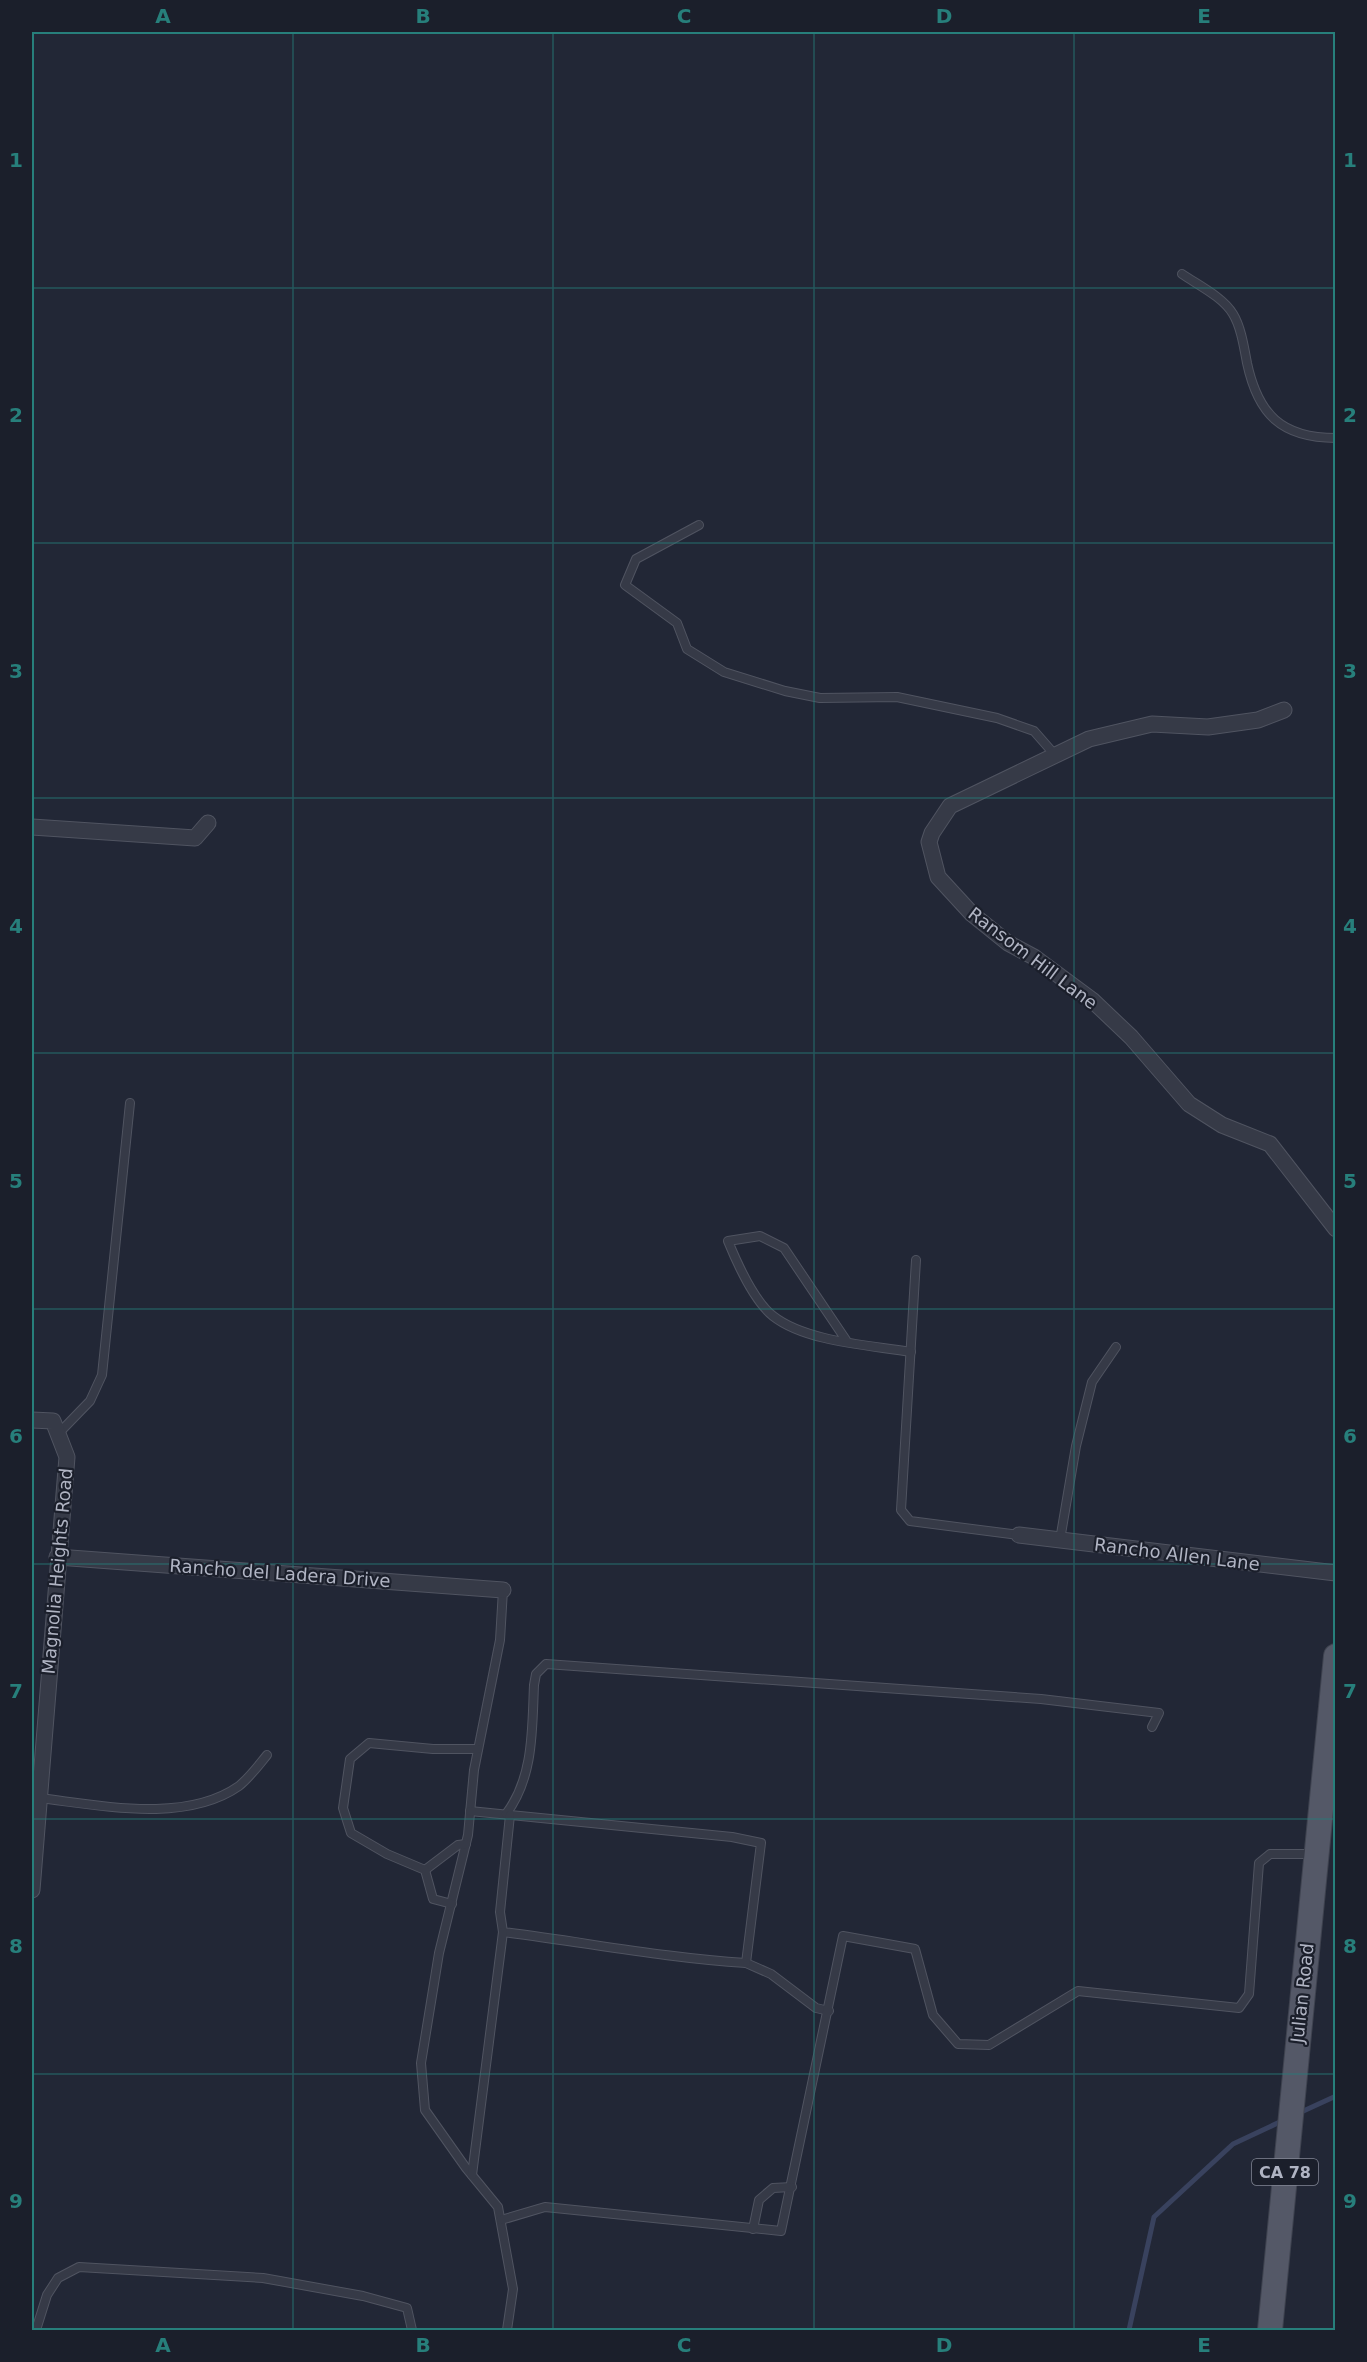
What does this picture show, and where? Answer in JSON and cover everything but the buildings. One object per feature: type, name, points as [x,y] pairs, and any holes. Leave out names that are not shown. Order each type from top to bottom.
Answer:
[{"type":"main road","name":"Julian Road","points":[[1270,2331],[1335,1656]]},
{"type":"street","name":"Ransom Hill Lane","points":[[1284,710],[1258,720],[1208,727],[1152,724],[1089,739],[950,806],[932,833],[929,842],[938,877],[972,914],[1008,943],[1034,957],[1092,1000],[1131,1037],[1189,1104],[1222,1125],[1270,1144],[1335,1229]]},
{"type":"street","points":[[32,827],[195,838],[208,823]]},
{"type":"street","points":[[32,1420],[53,1421],[58,1434]]},
{"type":"street","name":"Magnolia Heights Road","points":[[32,1890],[57,1557],[67,1457],[58,1434]]},
{"type":"street","name":"Rancho Allen Lane","points":[[1019,1535],[1335,1573]]},
{"type":"street","name":"Rancho del Ladera Drive","points":[[57,1557],[504,1590]]},
{"type":"lane","points":[[1182,274],[1224,304],[1235,317],[1251,379],[1263,406],[1272,419],[1283,427],[1302,435],[1335,438]]},
{"type":"lane","points":[[699,525],[636,559],[625,585],[677,624],[687,649],[724,672],[785,691],[820,698],[897,697],[997,718],[1034,731],[1054,756]]},
{"type":"lane","points":[[58,1434],[90,1401],[102,1375],[130,1103]]},
{"type":"lane","points":[[846,1340],[784,1248],[760,1236],[728,1241],[741,1272],[773,1315],[811,1334],[910,1352]]},
{"type":"lane","points":[[916,1260],[901,1510],[910,1521],[1019,1535]]},
{"type":"lane","points":[[1060,1540],[1076,1446],[1092,1382],[1116,1347]]},
{"type":"lane","points":[[504,1590],[500,1640],[478,1749],[466,1844],[440,1953],[421,2063],[425,2110],[498,2207],[513,2289],[507,2331]]},
{"type":"lane","points":[[472,2175],[503,1932],[500,1912],[508,1814],[516,1801],[529,1764],[534,1685],[536,1674],[546,1665],[1041,1700],[1159,1713],[1152,1727]]},
{"type":"lane","points":[[425,1870],[387,1854],[351,1833],[343,1808],[350,1758],[369,1743],[433,1749],[478,1749]]},
{"type":"lane","points":[[39,1798],[130,1809],[182,1806],[212,1799],[236,1788],[249,1778],[267,1755]]},
{"type":"lane","points":[[471,1811],[761,1843],[746,1963]]},
{"type":"lane","points":[[425,1870],[458,1845],[466,1844]]},
{"type":"lane","points":[[501,2220],[545,2207],[781,2231],[792,2187],[797,2146],[829,2011],[843,1936],[915,1949],[933,2016],[958,2044],[988,2045],[1078,1991],[1239,2008],[1249,1994],[1259,1863],[1270,1854],[1316,1854]]},
{"type":"lane","points":[[425,1870],[433,1899],[452,1904]]},
{"type":"lane","points":[[503,1932],[596,1943],[696,1960],[746,1963],[771,1974],[816,2008],[829,2011]]},
{"type":"lane","points":[[753,2229],[759,2200],[773,2188],[792,2187]]},
{"type":"lane","points":[[36,2331],[47,2295],[58,2278],[79,2267],[262,2278],[315,2286],[407,2308],[412,2331]]},
{"type":"waterway","points":[[1299,2113],[1336,2096]]},
{"type":"waterway","points":[[1129,2330],[1154,2217],[1233,2144],[1282,2121]]}]
